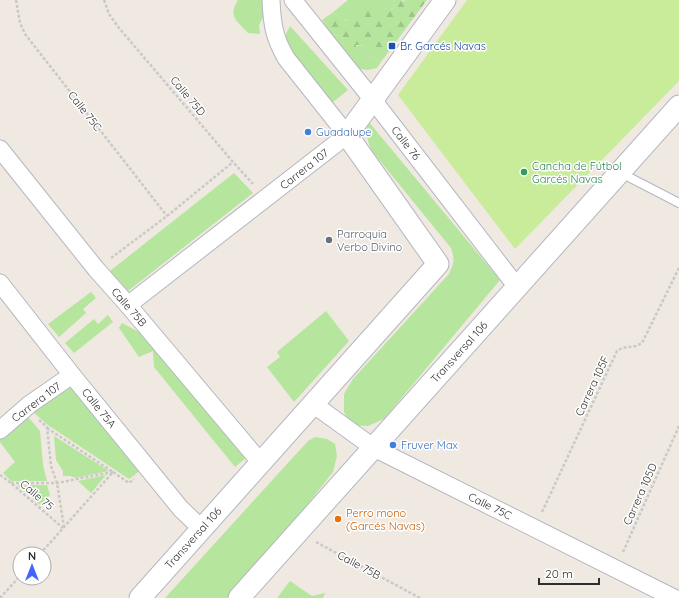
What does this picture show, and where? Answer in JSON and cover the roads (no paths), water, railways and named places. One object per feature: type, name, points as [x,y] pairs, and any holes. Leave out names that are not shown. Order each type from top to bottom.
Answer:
[{"type":"street","points":[[271,0],[272,22],[275,35],[286,58],[347,135]]},
{"type":"street","name":"Calle 76","points":[[293,0],[517,287]]},
{"type":"street","name":"Carrera 107","points":[[128,305],[347,135],[445,0]]},
{"type":"street","name":"Transversal 106","points":[[239,598],[679,106]]},
{"type":"street","name":"Transversal 106","points":[[140,598],[438,264],[347,135]]},
{"type":"street","name":"Calle 75B","points":[[0,149],[96,268],[261,463]]},
{"type":"street","name":"Calle 75A","points":[[0,283],[72,375],[181,509],[202,528]]},
{"type":"street","name":"Carrera 107","points":[[0,430],[26,408],[72,375]]},
{"type":"street","name":"Calle 75C","points":[[313,404],[374,448],[674,598]]},
{"type":"lane","points":[[619,172],[679,203]]},
{"type":"place","name":"Br. Garcés Navas","points":[[392,46]]},
{"type":"place","name":"Guadalupe","points":[[308,132]]},
{"type":"place","name":"Cancha de Fútbol Garcés Navas","points":[[524,172]]},
{"type":"place","name":"Parroquia Verbo Divino","points":[[329,240]]},
{"type":"place","name":"Fruver Max","points":[[393,445]]},
{"type":"place","name":"Perro mono (Garcés Navas)","points":[[338,519]]}]
